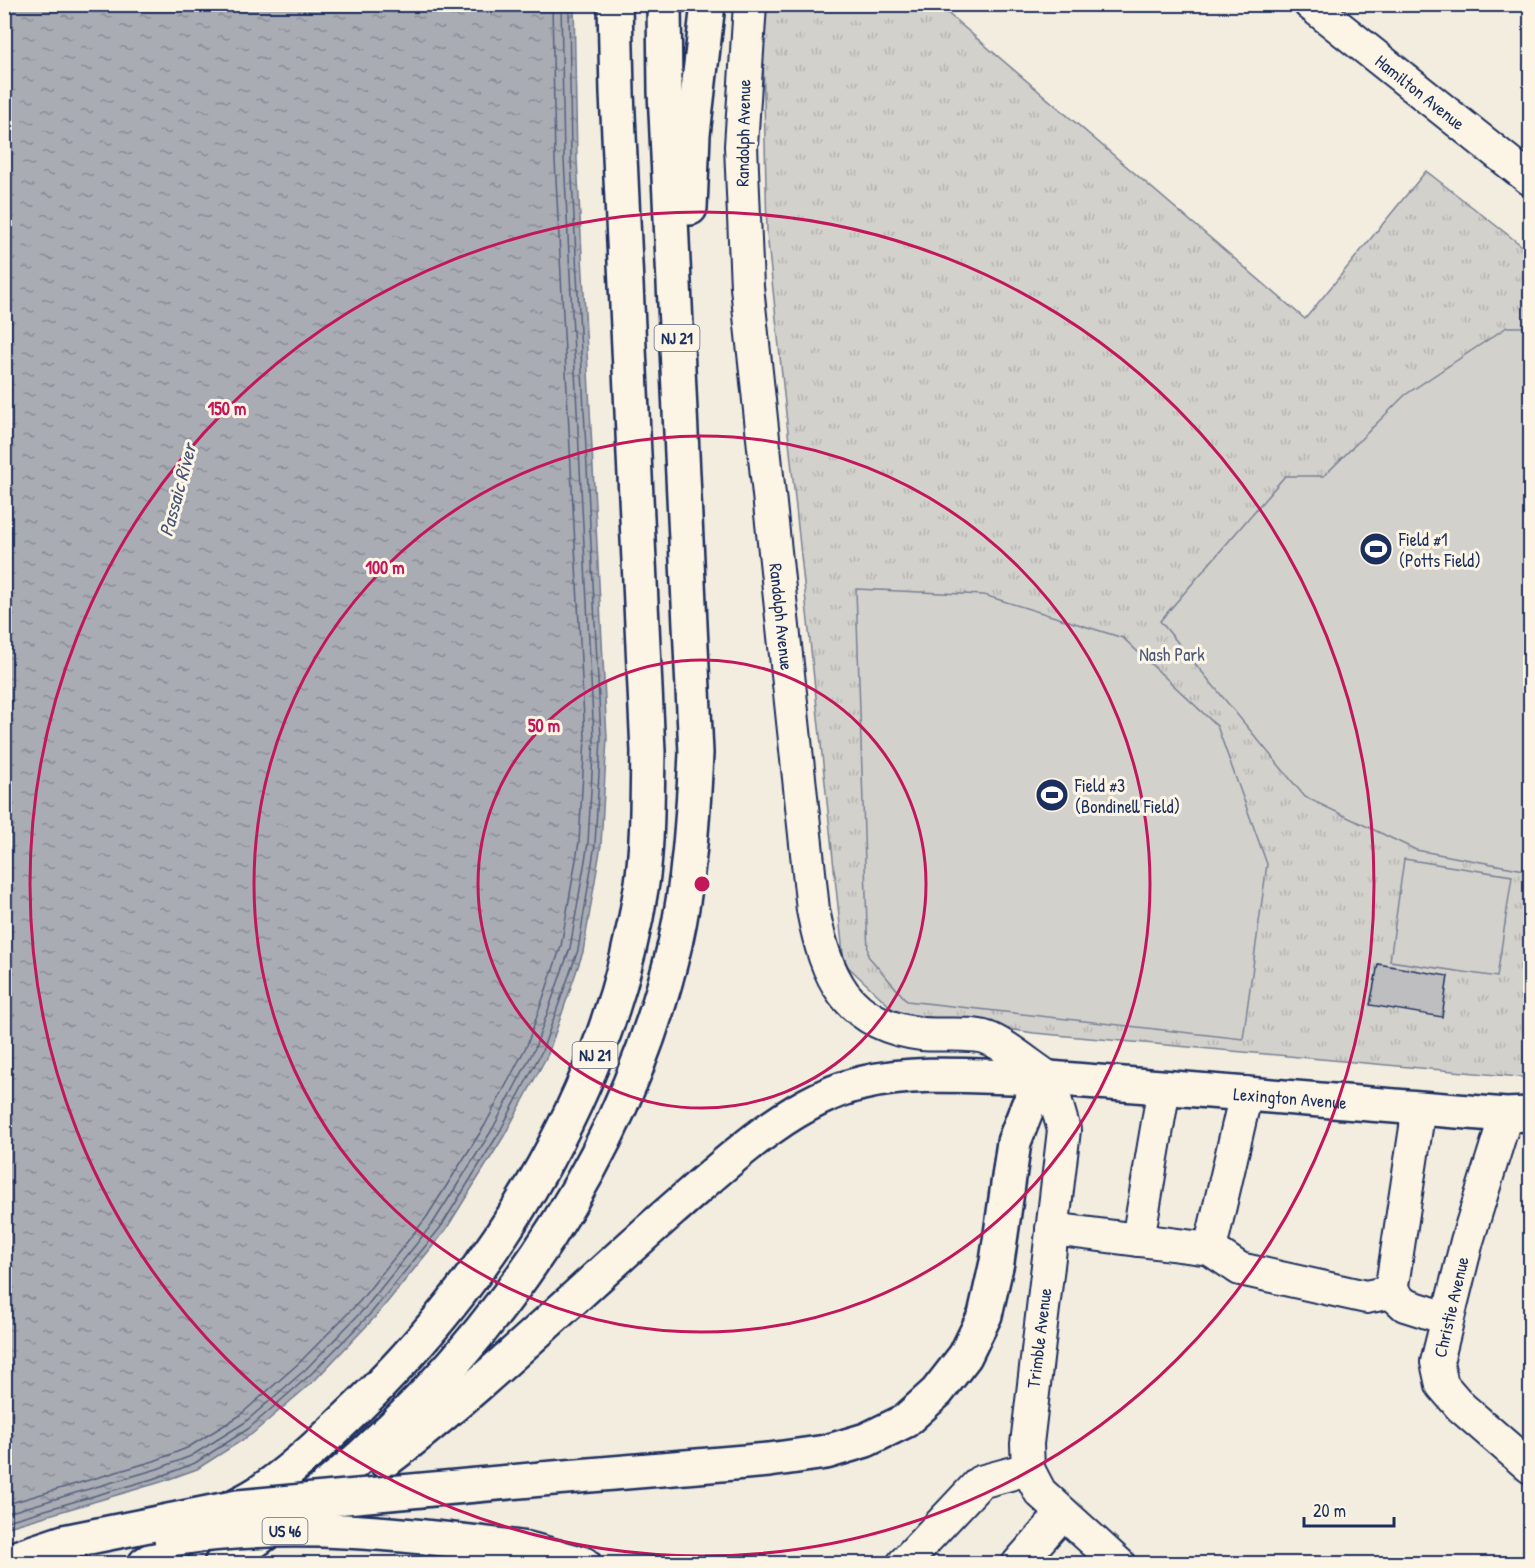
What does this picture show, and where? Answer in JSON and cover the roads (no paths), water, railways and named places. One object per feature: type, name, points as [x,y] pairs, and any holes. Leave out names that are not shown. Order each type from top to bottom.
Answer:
[{"type":"main road","name":"NJ 21","points":[[145,1563],[264,1490],[381,1384],[452,1303],[511,1219],[560,1133],[587,1076],[615,997],[632,936],[642,882],[647,827],[648,752],[625,277],[615,4]]},
{"type":"main road","name":"NJ 21","points":[[223,1563],[328,1484],[408,1413],[448,1369],[516,1285],[575,1193],[603,1144],[647,1042],[675,942],[693,831],[696,753],[665,91],[664,4]]},
{"type":"main road","points":[[693,672],[690,203],[698,79],[708,4]]},
{"type":"main road","name":"Lexington Avenue","points":[[223,1563],[315,1510],[406,1445],[710,1177],[789,1117],[822,1098],[862,1083],[942,1075],[1049,1078],[1518,1114]]},
{"type":"main road","points":[[4,1562],[63,1542],[238,1507],[769,1460],[825,1452],[866,1440],[904,1421],[937,1392],[965,1356],[985,1315],[998,1262],[1014,1142],[1028,1106],[1049,1078]]},
{"type":"main road","name":"US 46","points":[[44,1563],[87,1553],[193,1536],[308,1530],[417,1534],[528,1549],[584,1563]]},
{"type":"street","name":"Randolph Avenue","points":[[750,4],[741,146],[747,287],[812,899],[820,946],[835,981],[846,997],[867,1016],[891,1028],[921,1034],[987,1038],[1049,1078]]},
{"type":"street","name":"Hamilton Avenue","points":[[1310,4],[1530,179]]},
{"type":"street","name":"Trimble Avenue","points":[[1049,1078],[1064,1130],[1027,1444],[1028,1469],[1040,1492],[1119,1563]]},
{"type":"street","points":[[1138,1240],[1164,1087]]},
{"type":"street","points":[[1210,1249],[1246,1094]]},
{"type":"street","points":[[1391,1292],[1419,1108]]},
{"type":"street","name":"Christie Avenue","points":[[1518,1114],[1446,1318],[1437,1362],[1442,1385],[1461,1407],[1530,1467]]},
{"type":"street","points":[[1052,1229],[1210,1249],[1240,1269],[1366,1297],[1391,1292]]},
{"type":"street","points":[[1391,1292],[1405,1305],[1446,1318]]},
{"type":"street","points":[[903,1563],[980,1482],[1028,1469]]},
{"type":"street","points":[[1018,1563],[1062,1514]]},
{"type":"water","name":"Passaic River","points":[[5,4],[574,5],[577,159],[607,738],[601,845],[583,952],[548,1054],[504,1136],[445,1231],[376,1316],[315,1380],[252,1434],[197,1469],[161,1482],[5,1528]]},
{"type":"place","name":"Field #1 (Potts Field)","points":[[1376,549]]},
{"type":"place","name":"Field #3 (Bondinell Field)","points":[[1052,795]]},
{"type":"park label","name":"Nash Park","points":[[1172,654]]}]
